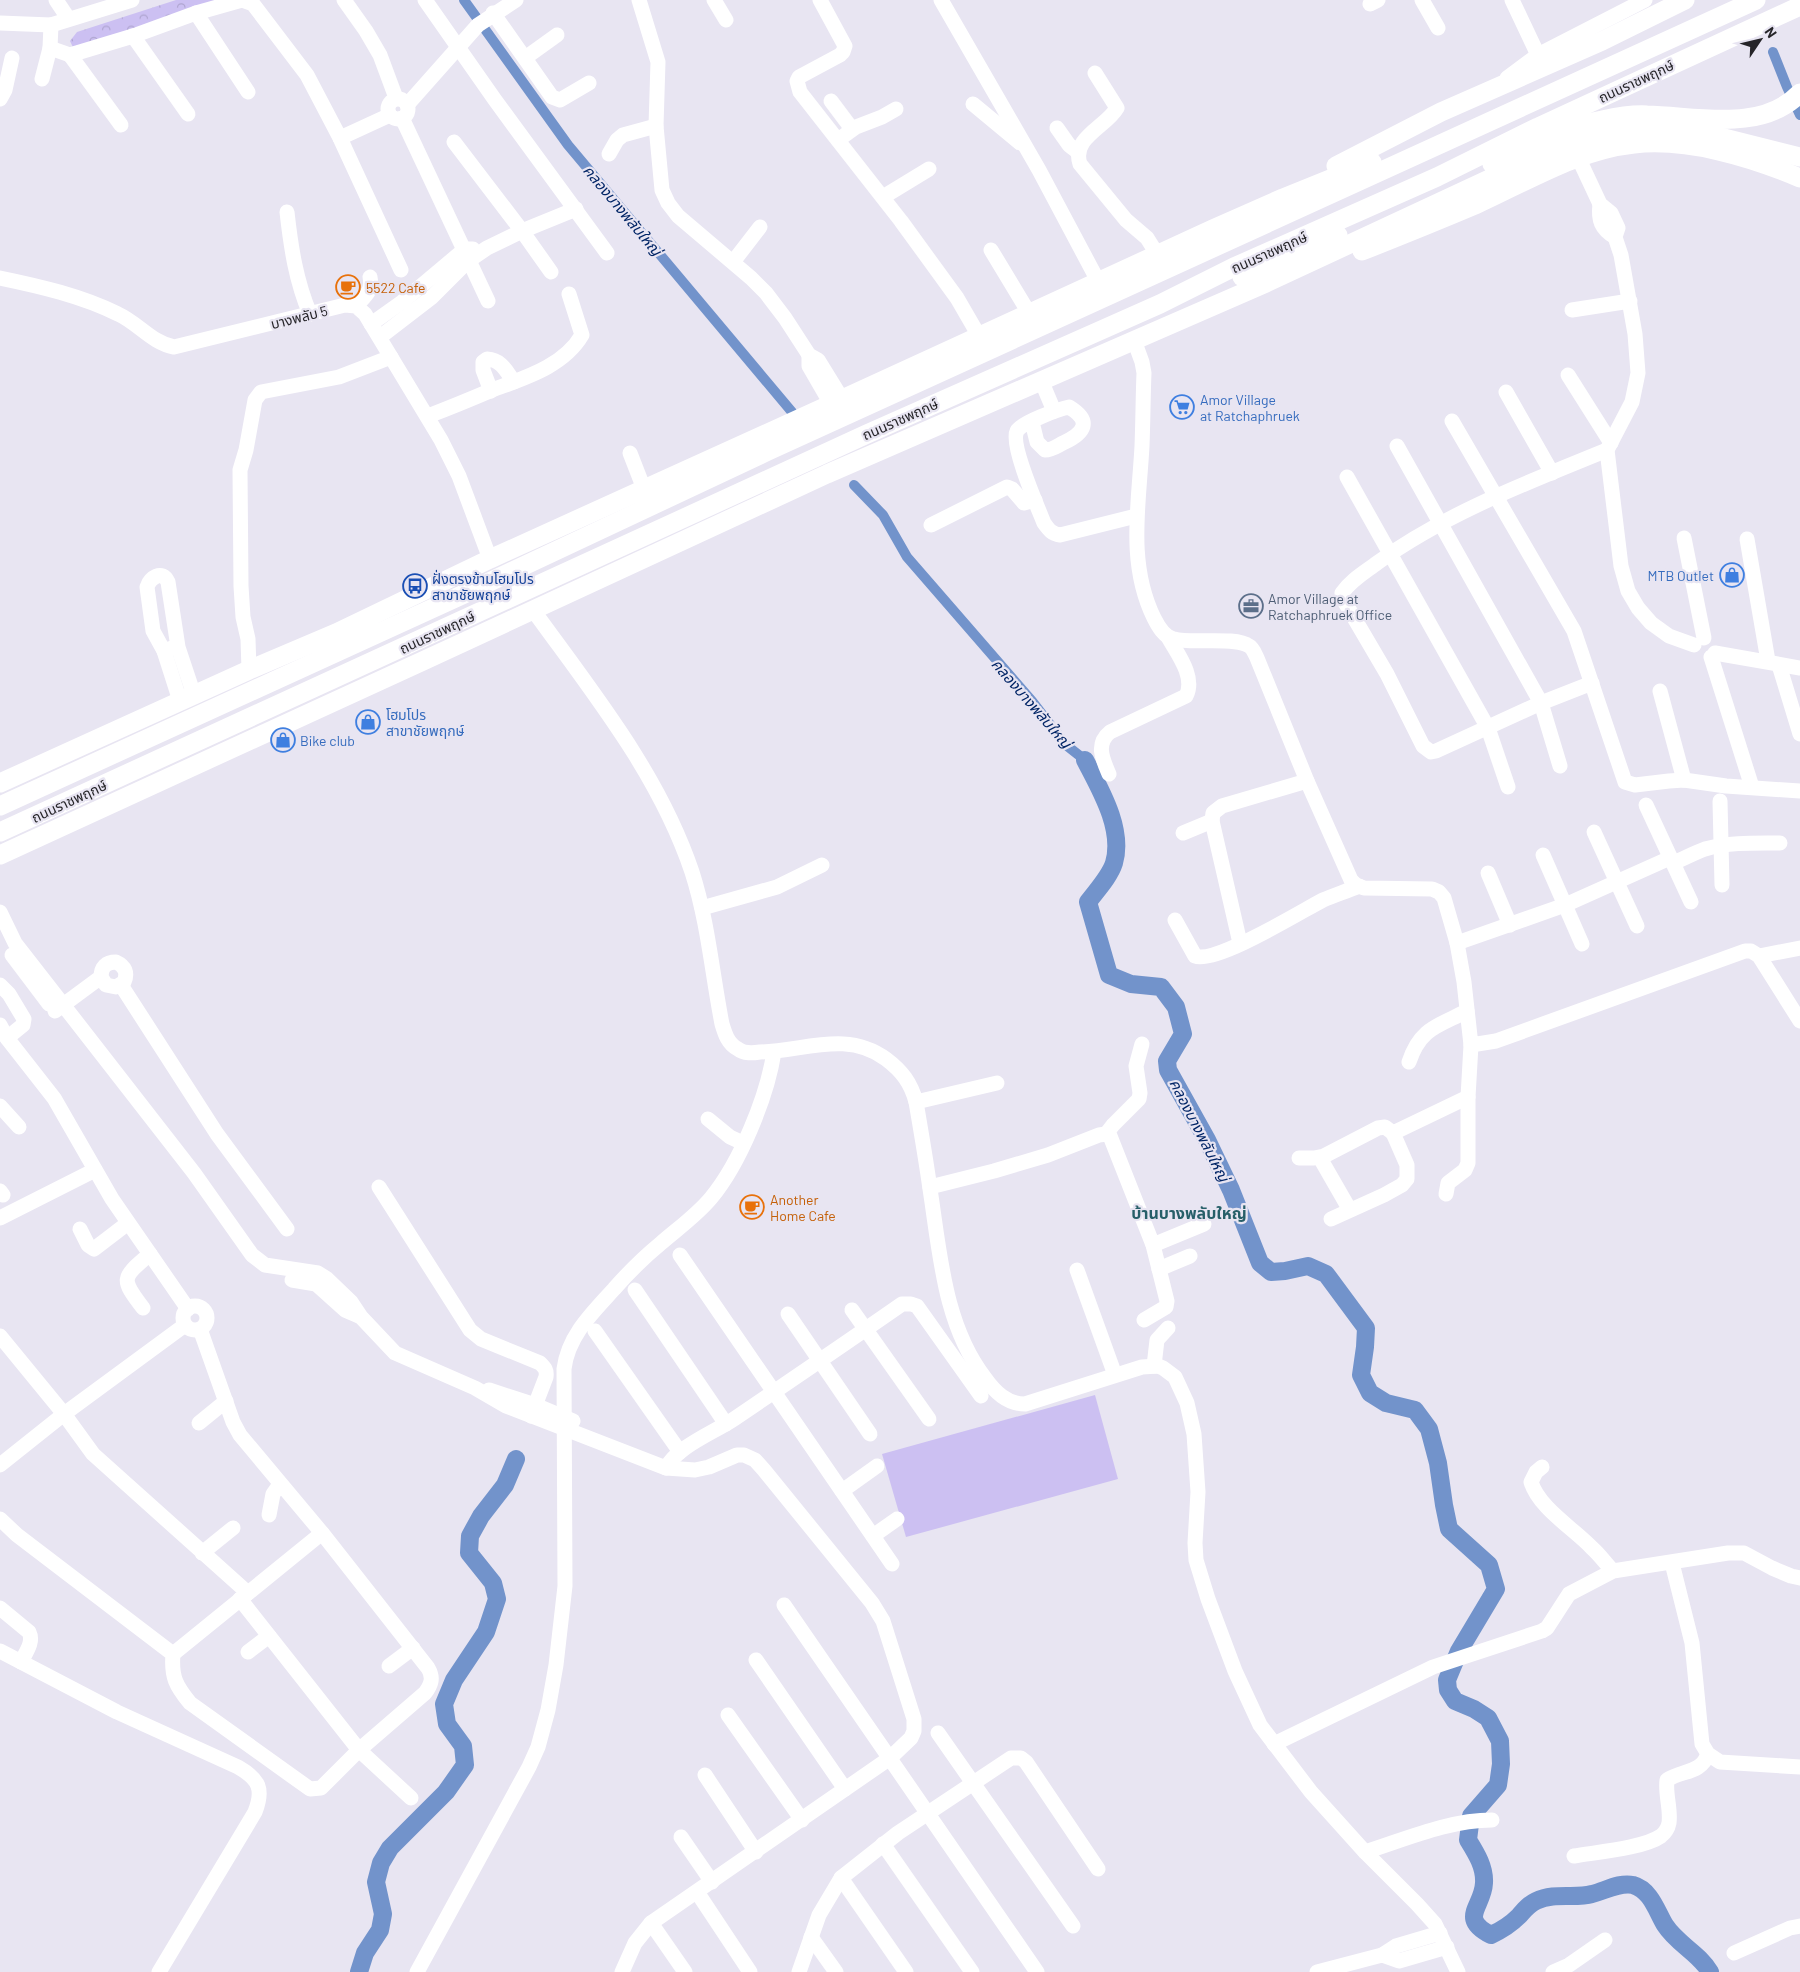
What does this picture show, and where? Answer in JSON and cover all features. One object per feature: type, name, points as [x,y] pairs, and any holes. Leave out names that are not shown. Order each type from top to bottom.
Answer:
[{"type":"main road","points":[[0,783],[249,670],[336,633],[490,559],[1157,254],[1284,198],[1386,157],[1611,55],[1738,0]]},
{"type":"main road","name":"ถนนราชพฤกษ์","points":[[0,806],[464,594],[766,452],[1756,0]]},
{"type":"main road","points":[[1777,0],[1793,7],[1800,14]]},
{"type":"main road","points":[[1284,198],[1356,154],[1441,112],[1602,41],[1684,1]]},
{"type":"main road","name":"ถนนราชพฤกษ์","points":[[0,832],[867,434],[1160,304],[1234,267],[1437,177],[1538,127],[1800,6]]},
{"type":"main road","points":[[1160,304],[1208,290],[1265,268],[1578,126],[1599,120],[1644,115],[1744,119],[1767,114],[1783,106],[1800,93]]},
{"type":"main road","points":[[1266,283],[1502,173],[1562,148],[1612,132],[1637,129],[1690,133],[1724,138],[1800,157]]},
{"type":"main road","points":[[1266,283],[1344,259],[1474,205],[1578,157],[1634,144],[1670,143],[1720,151],[1778,168],[1800,178]]},
{"type":"main road","name":"ถนนราชพฤกษ์","points":[[0,855],[786,492],[1266,283]]},
{"type":"main road","points":[[766,452],[832,404]]},
{"type":"main road","points":[[786,492],[867,434]]},
{"type":"main road","points":[[336,633],[366,625],[438,595],[464,594]]},
{"type":"street","points":[[56,0],[68,18]]},
{"type":"street","points":[[0,23],[51,25],[68,18],[132,0]]},
{"type":"street","points":[[70,55],[133,36],[196,13],[242,0],[253,4],[307,75],[340,138],[401,270]]},
{"type":"street","points":[[344,0],[380,55],[399,109],[488,300]]},
{"type":"street","points":[[425,0],[607,253]]},
{"type":"street","points":[[639,0],[658,62],[656,126],[662,190],[668,203],[678,216],[733,262],[766,293],[809,355],[809,366],[832,404]]},
{"type":"street","points":[[714,0],[726,20]]},
{"type":"street","points":[[820,0],[844,49],[840,55],[799,77],[797,80],[800,92],[883,197],[957,298],[979,336]]},
{"type":"street","points":[[941,0],[1025,146],[1098,281]]},
{"type":"street","points":[[1422,0],[1438,28]]},
{"type":"street","points":[[1512,0],[1538,56]]},
{"type":"street","points":[[1498,86],[1519,68],[1538,56],[1645,0]]},
{"type":"street","points":[[340,138],[399,109],[459,48],[478,25],[513,1]]},
{"type":"street","points":[[196,13],[248,92]]},
{"type":"street","points":[[493,13],[552,98],[560,100],[589,83]]},
{"type":"street","points":[[42,79],[50,48],[51,25]]},
{"type":"street","points":[[525,58],[557,34]]},
{"type":"street","points":[[133,36],[188,114]]},
{"type":"street","points":[[50,48],[70,55],[121,125]]},
{"type":"street","points":[[0,99],[6,90],[12,58]]},
{"type":"street","points":[[1095,73],[1117,108],[1112,115],[1086,138],[1078,152],[1080,164],[1126,220],[1147,238],[1157,254]]},
{"type":"street","points":[[830,101],[852,129]]},
{"type":"street","points":[[974,104],[1009,136],[1025,146]]},
{"type":"street","points":[[838,140],[852,129],[896,110]]},
{"type":"street","points":[[609,154],[617,140],[623,136],[656,126]]},
{"type":"street","points":[[1057,128],[1069,145],[1078,152]]},
{"type":"street","points":[[454,142],[551,272]]},
{"type":"street","points":[[1578,157],[1600,204],[1610,213],[1618,228],[1615,237],[1621,256],[1635,334],[1638,373],[1632,402],[1609,446],[1496,496],[1441,524],[1390,554],[1347,585],[1342,593],[1343,599],[1387,674],[1423,746],[1431,752],[1541,703],[1592,684]]},
{"type":"street","points":[[883,197],[929,169]]},
{"type":"street","points":[[376,330],[416,299],[432,296],[467,255],[576,209]]},
{"type":"street","points":[[287,212],[297,279],[310,314]]},
{"type":"street","points":[[733,262],[760,226]]},
{"type":"street","points":[[991,250],[1029,313]]},
{"type":"street","points":[[370,277],[370,291],[356,306],[361,309],[376,330],[428,416],[459,476],[490,559]]},
{"type":"street","name":"บางพลับ 5","points":[[0,278],[33,286],[110,310],[133,322],[156,341],[174,346],[345,305],[356,306]]},
{"type":"street","points":[[428,416],[514,382],[550,365],[578,341],[582,331],[570,294]]},
{"type":"street","points":[[1572,310],[1630,301]]},
{"type":"street","points":[[1108,774],[1102,758],[1101,746],[1104,738],[1110,732],[1186,696],[1189,676],[1170,638],[1158,627],[1143,590],[1137,555],[1136,516],[1142,446],[1144,373],[1134,340]]},
{"type":"street","points":[[249,670],[248,639],[250,620],[244,561],[248,471],[244,459],[255,400],[261,392],[339,377],[391,357]]},
{"type":"street","points":[[491,391],[483,370],[483,362],[487,359],[495,359],[502,365],[514,382]]},
{"type":"street","points":[[1568,375],[1609,446],[1621,566],[1628,591],[1638,608],[1651,623],[1669,636],[1699,642]]},
{"type":"street","points":[[1041,380],[1054,411]]},
{"type":"street","points":[[1506,392],[1552,472]]},
{"type":"street","points":[[1032,422],[1037,442],[1045,450],[1050,450],[1076,438],[1084,424],[1082,417],[1069,407],[1054,411],[1032,422],[1017,431],[1016,440],[1020,461],[1044,523],[1053,534],[1060,535],[1136,516]]},
{"type":"street","points":[[1452,421],[1574,631],[1625,782],[1636,785],[1684,780],[1800,790]]},
{"type":"street","points":[[1397,446],[1541,703],[1560,766]]},
{"type":"street","points":[[630,453],[644,489]]},
{"type":"street","points":[[1347,477],[1488,728],[1508,787]]},
{"type":"street","points":[[931,525],[1008,488],[1012,489],[1024,503],[1035,500]]},
{"type":"street","points":[[1684,538],[1699,642],[1694,653],[1699,658],[1706,660],[1713,655],[1800,668]]},
{"type":"street","points":[[1747,539],[1774,663],[1800,734]]},
{"type":"street","points":[[533,610],[641,763],[667,809],[692,872],[702,908],[713,961],[719,1010],[726,1037],[732,1045],[743,1052],[774,1052],[824,1044],[862,1046],[881,1055],[900,1071],[912,1087],[930,1186],[942,1270],[953,1315],[979,1371],[996,1391],[1012,1402],[1025,1404],[1142,1367],[1154,1366],[1163,1368],[1175,1377],[1187,1403],[1194,1434],[1198,1492],[1196,1560],[1208,1600],[1235,1671],[1260,1725],[1311,1792],[1365,1852],[1417,1904],[1438,1929],[1458,1972]]},
{"type":"street","points":[[1170,638],[1191,641],[1244,643],[1251,647],[1307,781],[1352,880],[1364,888],[1421,887],[1439,892],[1467,940],[1467,1010],[1471,1044],[1468,1097],[1468,1164],[1465,1170],[1448,1183],[1446,1194]]},
{"type":"street","points":[[171,649],[187,698]]},
{"type":"street","points":[[1713,655],[1752,787]]},
{"type":"street","points":[[1660,691],[1684,780]]},
{"type":"street","points":[[1240,944],[1212,820],[1214,812],[1222,806],[1307,781]]},
{"type":"street","points":[[1720,801],[1722,886]]},
{"type":"street","points":[[1646,805],[1691,902]]},
{"type":"street","points":[[1183,833],[1212,820]]},
{"type":"street","points":[[1594,832],[1637,926]]},
{"type":"street","points":[[1467,940],[1564,905],[1617,882],[1704,850],[1738,844],[1780,843]]},
{"type":"street","points":[[1542,855],[1582,944]]},
{"type":"street","points":[[702,908],[777,887],[822,865]]},
{"type":"street","points":[[1488,873],[1510,925]]},
{"type":"street","points":[[1175,920],[1195,956],[1206,958],[1240,944],[1326,899],[1359,886]]},
{"type":"street","points":[[0,912],[8,943],[252,1255],[265,1265],[286,1274],[318,1273],[326,1278],[351,1302],[361,1317],[395,1353],[475,1388],[496,1391],[565,1429],[695,1470],[709,1467],[737,1455],[744,1455],[755,1460],[872,1603],[883,1620],[914,1719],[914,1731],[906,1744],[890,1758],[802,1820],[651,1923],[635,1943],[622,1972]]},
{"type":"street","points":[[1759,956],[1800,948]]},
{"type":"street","points":[[1471,1044],[1496,1041],[1745,950],[1759,956],[1800,1022]]},
{"type":"street","points":[[62,1012],[109,982],[287,1229]]},
{"type":"street","points":[[0,985],[5,988],[24,1019],[23,1025],[4,1032],[54,1098],[128,1223],[188,1308]]},
{"type":"street","points":[[1410,1062],[1417,1043],[1427,1031],[1467,1010]]},
{"type":"street","points":[[930,1186],[1030,1161],[1106,1134],[1139,1099],[1140,1093],[1136,1066],[1142,1044]]},
{"type":"street","points":[[417,1972],[516,1792],[538,1747],[548,1710],[556,1665],[565,1586],[565,1362],[575,1336],[590,1316],[638,1263],[695,1215],[711,1198],[725,1178],[743,1143],[767,1084],[774,1052]]},
{"type":"street","points":[[916,1102],[997,1083]]},
{"type":"street","points":[[1393,1133],[1468,1097]]},
{"type":"street","points":[[0,1106],[20,1126]]},
{"type":"street","points":[[708,1119],[730,1137],[743,1143]]},
{"type":"street","points":[[1300,1158],[1320,1158],[1378,1128],[1385,1127],[1393,1133],[1407,1165],[1407,1179],[1402,1185],[1330,1219]]},
{"type":"street","points":[[1106,1134],[1113,1141],[1153,1245],[1159,1269],[1166,1305],[1144,1320]]},
{"type":"street","points":[[1320,1158],[1347,1206]]},
{"type":"street","points":[[0,1218],[95,1170]]},
{"type":"street","points":[[379,1187],[470,1330],[481,1340],[540,1363],[544,1367],[547,1372],[546,1377],[533,1410]]},
{"type":"street","points":[[80,1230],[88,1245],[94,1249],[128,1223]]},
{"type":"street","points":[[1153,1245],[1204,1224]]},
{"type":"street","points":[[143,1308],[130,1292],[126,1282],[127,1275],[132,1269],[150,1254]]},
{"type":"street","points":[[680,1255],[892,1564]]},
{"type":"street","points":[[1159,1269],[1190,1256]]},
{"type":"street","points":[[1077,1270],[1115,1376]]},
{"type":"street","points":[[635,1290],[726,1424]]},
{"type":"street","points":[[674,1462],[726,1424],[902,1304],[917,1306],[981,1396]]},
{"type":"street","points":[[200,1307],[206,1312],[207,1320],[200,1329],[192,1330],[185,1326],[183,1318],[188,1308],[200,1307]]},
{"type":"street","points":[[852,1310],[929,1419]]},
{"type":"street","points":[[788,1314],[870,1434]]},
{"type":"street","points":[[0,1465],[64,1414],[185,1326]]},
{"type":"street","points":[[1154,1366],[1157,1340],[1168,1328]]},
{"type":"street","points":[[200,1329],[233,1422],[240,1434],[322,1533],[431,1673],[429,1688],[359,1750],[320,1788],[315,1790],[305,1787],[190,1703],[177,1686],[173,1676],[174,1654],[322,1533]]},
{"type":"street","points":[[594,1331],[674,1462]]},
{"type":"street","points":[[0,1336],[64,1414],[93,1454],[202,1553],[244,1596],[269,1636],[359,1750],[411,1798]]},
{"type":"street","points":[[198,1423],[226,1401]]},
{"type":"street","points":[[842,1491],[877,1466]]},
{"type":"street","points":[[1542,1467],[1536,1472],[1531,1482],[1534,1492],[1593,1548],[1613,1572]]},
{"type":"street","points":[[269,1515],[273,1494],[280,1484]]},
{"type":"street","points":[[0,1518],[17,1535],[174,1654]]},
{"type":"street","points":[[873,1536],[897,1519]]},
{"type":"street","points":[[202,1553],[233,1528]]},
{"type":"street","points":[[1274,1744],[1433,1668],[1542,1631],[1547,1628],[1573,1591],[1613,1572],[1728,1553],[1744,1553],[1772,1568],[1800,1578]]},
{"type":"street","points":[[1672,1563],[1692,1644],[1702,1744],[1708,1754],[1720,1762],[1800,1767]]},
{"type":"street","points":[[784,1605],[1037,1972]]},
{"type":"street","points":[[0,1608],[31,1636],[31,1642],[21,1662]]},
{"type":"street","points":[[248,1652],[269,1636]]},
{"type":"street","points":[[389,1666],[413,1648]]},
{"type":"street","points":[[0,1651],[117,1712],[238,1767],[252,1776],[259,1788],[260,1796],[256,1812],[159,1972]]},
{"type":"street","points":[[756,1660],[845,1789]]},
{"type":"street","points":[[728,1715],[802,1820]]},
{"type":"street","points":[[938,1733],[1072,1926]]},
{"type":"street","points":[[1574,1856],[1647,1842],[1660,1836],[1667,1829],[1669,1821],[1666,1780],[1699,1768],[1705,1762],[1708,1754]]},
{"type":"street","points":[[800,1972],[819,1915],[841,1878],[883,1844],[1010,1758],[1021,1758],[1026,1762],[1098,1869]]},
{"type":"street","points":[[705,1776],[756,1852]]},
{"type":"street","points":[[1365,1852],[1454,1824],[1485,1820]]},
{"type":"street","points":[[681,1837],[712,1882]]},
{"type":"street","points":[[883,1844],[972,1972]]},
{"type":"street","points":[[841,1878],[906,1972]]},
{"type":"street","points":[[697,1892],[750,1972]]},
{"type":"street","points":[[651,1923],[685,1972]]},
{"type":"street","points":[[1734,1952],[1790,1928],[1800,1926]]},
{"type":"street","points":[[1317,1972],[1382,1955],[1396,1946],[1438,1929]]},
{"type":"street","points":[[811,1937],[836,1972]]},
{"type":"street","points":[[1553,1972],[1569,1965],[1605,1940]]},
{"type":"street","points":[[1382,1955],[1399,1962],[1447,1947]]},
{"type":"green space","points":[[176,0],[217,0],[76,54],[70,41],[77,32]]},
{"type":"green space","points":[[1095,1395],[1118,1479],[906,1537],[882,1454]]},
{"type":"waterway","name":"คลองบางพลับใหญ่","points":[[464,0],[568,145],[792,412]]},
{"type":"waterway","points":[[1773,52],[1800,115]]},
{"type":"waterway","name":"คลองบางพลับใหญ่","points":[[854,485],[883,515],[907,557],[1032,701],[1066,745],[1085,760]]},
{"type":"waterway","name":"คลองบางพลับใหญ่","points":[[1085,760],[1109,810],[1116,837],[1114,863],[1110,873],[1088,902],[1109,975],[1131,984],[1161,987],[1176,1007],[1183,1034],[1167,1061],[1168,1070],[1207,1140],[1231,1190],[1260,1263],[1271,1272],[1308,1266],[1326,1274],[1366,1328],[1361,1375],[1370,1393],[1386,1403],[1415,1410],[1429,1429],[1438,1463],[1449,1529],[1489,1565],[1496,1589],[1459,1651],[1447,1680],[1448,1690],[1455,1701],[1474,1709],[1488,1718],[1500,1741],[1501,1764],[1498,1785],[1471,1816],[1468,1840],[1479,1860],[1484,1877],[1483,1891],[1474,1917],[1476,1923],[1481,1929],[1491,1935],[1503,1929],[1527,1907],[1543,1898],[1579,1896],[1597,1893],[1617,1886],[1633,1885],[1649,1896],[1670,1932],[1700,1959],[1710,1972]]},
{"type":"waterway","points":[[359,1972],[365,1953],[380,1930],[383,1914],[376,1882],[381,1863],[390,1848],[446,1792],[465,1765],[463,1746],[447,1724],[444,1704],[454,1680],[486,1632],[497,1599],[493,1583],[469,1553],[470,1536],[481,1516],[505,1485],[516,1459]]},
{"type":"place","name":"5522 Cafe","points":[[348,287]]},
{"type":"place","name":"Amor Village at Ratchaphruek","points":[[1182,407]]},
{"type":"place","name":"MTB Outlet","points":[[1732,575]]},
{"type":"place","name":"ฝั่งตรงข้ามโฮมโปร สาขาชัยพฤกษ์","points":[[415,586]]},
{"type":"place","name":"Amor Village at Ratchaphruek Office","points":[[1251,606]]},
{"type":"place","name":"โฮมโปร สาขาชัยพฤกษ์","points":[[368,722]]},
{"type":"place","name":"Bike club","points":[[283,740]]},
{"type":"place","name":"Another Home Cafe","points":[[752,1207]]},
{"type":"district","name":"บ้านบางพลับใหญ่","points":[[1189,1212]]}]
